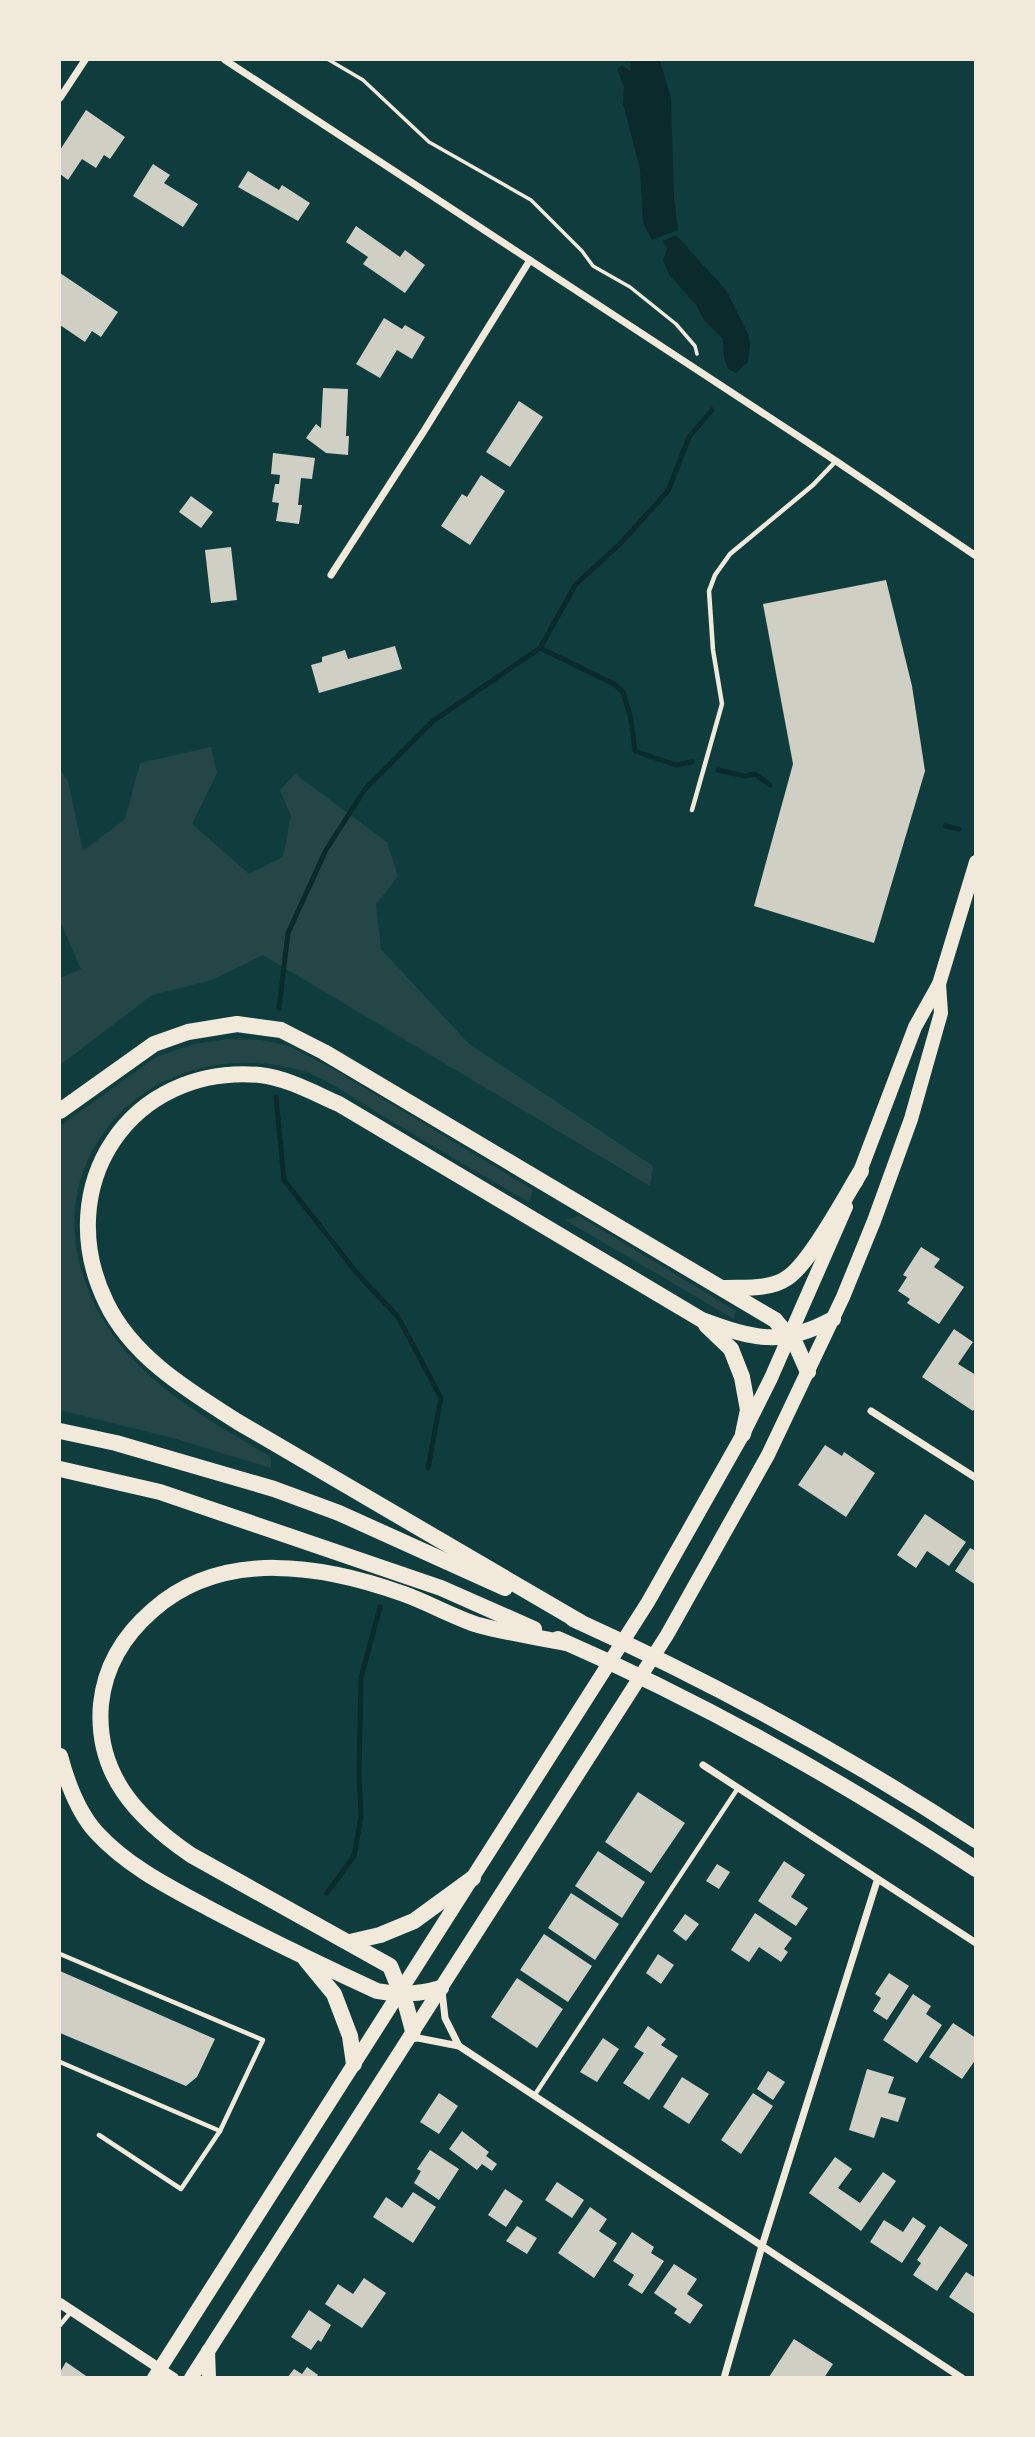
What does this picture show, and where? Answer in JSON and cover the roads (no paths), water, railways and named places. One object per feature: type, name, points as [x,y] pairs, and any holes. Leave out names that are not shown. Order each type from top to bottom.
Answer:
[{"type":"highway","points":[[60,1111],[154,1044],[188,1032],[237,1024],[281,1030],[324,1052],[775,1320],[790,1336],[808,1372]]},
{"type":"highway","points":[[580,1622],[194,1394],[159,1366],[122,1327],[107,1303],[94,1269],[88,1243],[87,1222],[95,1175],[109,1146],[130,1119],[155,1099],[185,1084],[219,1076],[262,1075],[300,1086],[339,1104],[702,1320],[756,1338],[790,1336],[833,1319]]},
{"type":"highway","points":[[724,1288],[760,1287],[787,1278],[810,1253],[861,1171]]},
{"type":"highway","points":[[702,1320],[731,1349],[742,1377],[748,1410],[743,1434]]},
{"type":"highway","points":[[60,1431],[116,1443],[274,1489],[339,1513],[580,1622],[702,1681],[837,1755],[975,1840]]},
{"type":"highway","points":[[60,1469],[160,1492],[441,1588],[566,1643],[687,1701],[809,1767],[975,1869]]},
{"type":"highway","points":[[411,2035],[401,1992],[390,1966],[191,1855],[167,1839],[146,1820],[126,1795],[111,1773],[102,1749],[100,1717],[103,1687],[117,1650],[138,1622],[170,1595],[207,1578],[252,1568],[301,1568],[355,1578],[404,1594],[477,1624],[566,1643]]},
{"type":"highway","points":[[60,1756],[66,1780],[94,1829],[112,1848],[138,1868],[272,1942],[377,1992],[428,1992],[441,1988]]},
{"type":"highway","points":[[350,1942],[414,1922],[473,1878]]},
{"type":"highway","points":[[302,1956],[334,1994],[350,2036],[354,2064]]},
{"type":"main road","points":[[157,2373],[648,1602],[743,1434],[790,1336],[861,1171],[915,1027],[939,984],[975,862]]},
{"type":"main road","points":[[191,2378],[667,1635],[768,1455],[833,1319],[874,1221],[911,1119],[941,1013],[939,984]]},
{"type":"main road","points":[[208,2351],[209,2378]]},
{"type":"street","points":[[60,98],[85,60]]},
{"type":"street","points":[[225,60],[691,365],[975,556]]},
{"type":"street","points":[[331,575],[530,260]]},
{"type":"street","points":[[872,1410],[975,1478]]},
{"type":"street","points":[[703,1765],[975,1943]]},
{"type":"street","points":[[724,2378],[762,2246],[877,1881]]},
{"type":"street","points":[[441,1988],[445,2018],[459,2046]]},
{"type":"street","points":[[411,2035],[459,2046],[962,2378]]},
{"type":"street","points":[[60,2303],[157,2373],[174,2378]]},
{"type":"lane","points":[[692,810],[722,704],[713,650],[709,591],[715,575],[730,554],[813,485],[836,461]]},
{"type":"lane","points":[[534,2096],[738,1788]]},
{"type":"lane","points":[[60,1954],[262,2040],[220,2131],[181,2189],[99,2135]]},
{"type":"lane","points":[[60,2062],[220,2131]]},
{"type":"lane","points":[[60,2325],[72,2311]]},
{"type":"waterway","points":[[279,1008],[288,933],[326,850],[365,789],[433,721],[540,648],[576,584],[619,545],[668,491],[689,437],[712,410]]},
{"type":"waterway","points":[[540,648],[614,684],[623,692],[631,719],[635,751],[676,765],[692,762]]},
{"type":"waterway","points":[[718,770],[745,776],[755,774],[770,785]]},
{"type":"waterway","points":[[945,826],[959,829]]},
{"type":"waterway","points":[[276,1097],[284,1180],[356,1272],[398,1317],[441,1398],[428,1468]]},
{"type":"waterway","points":[[327,1893],[354,1856],[361,1816],[361,1678],[380,1607]]}]
